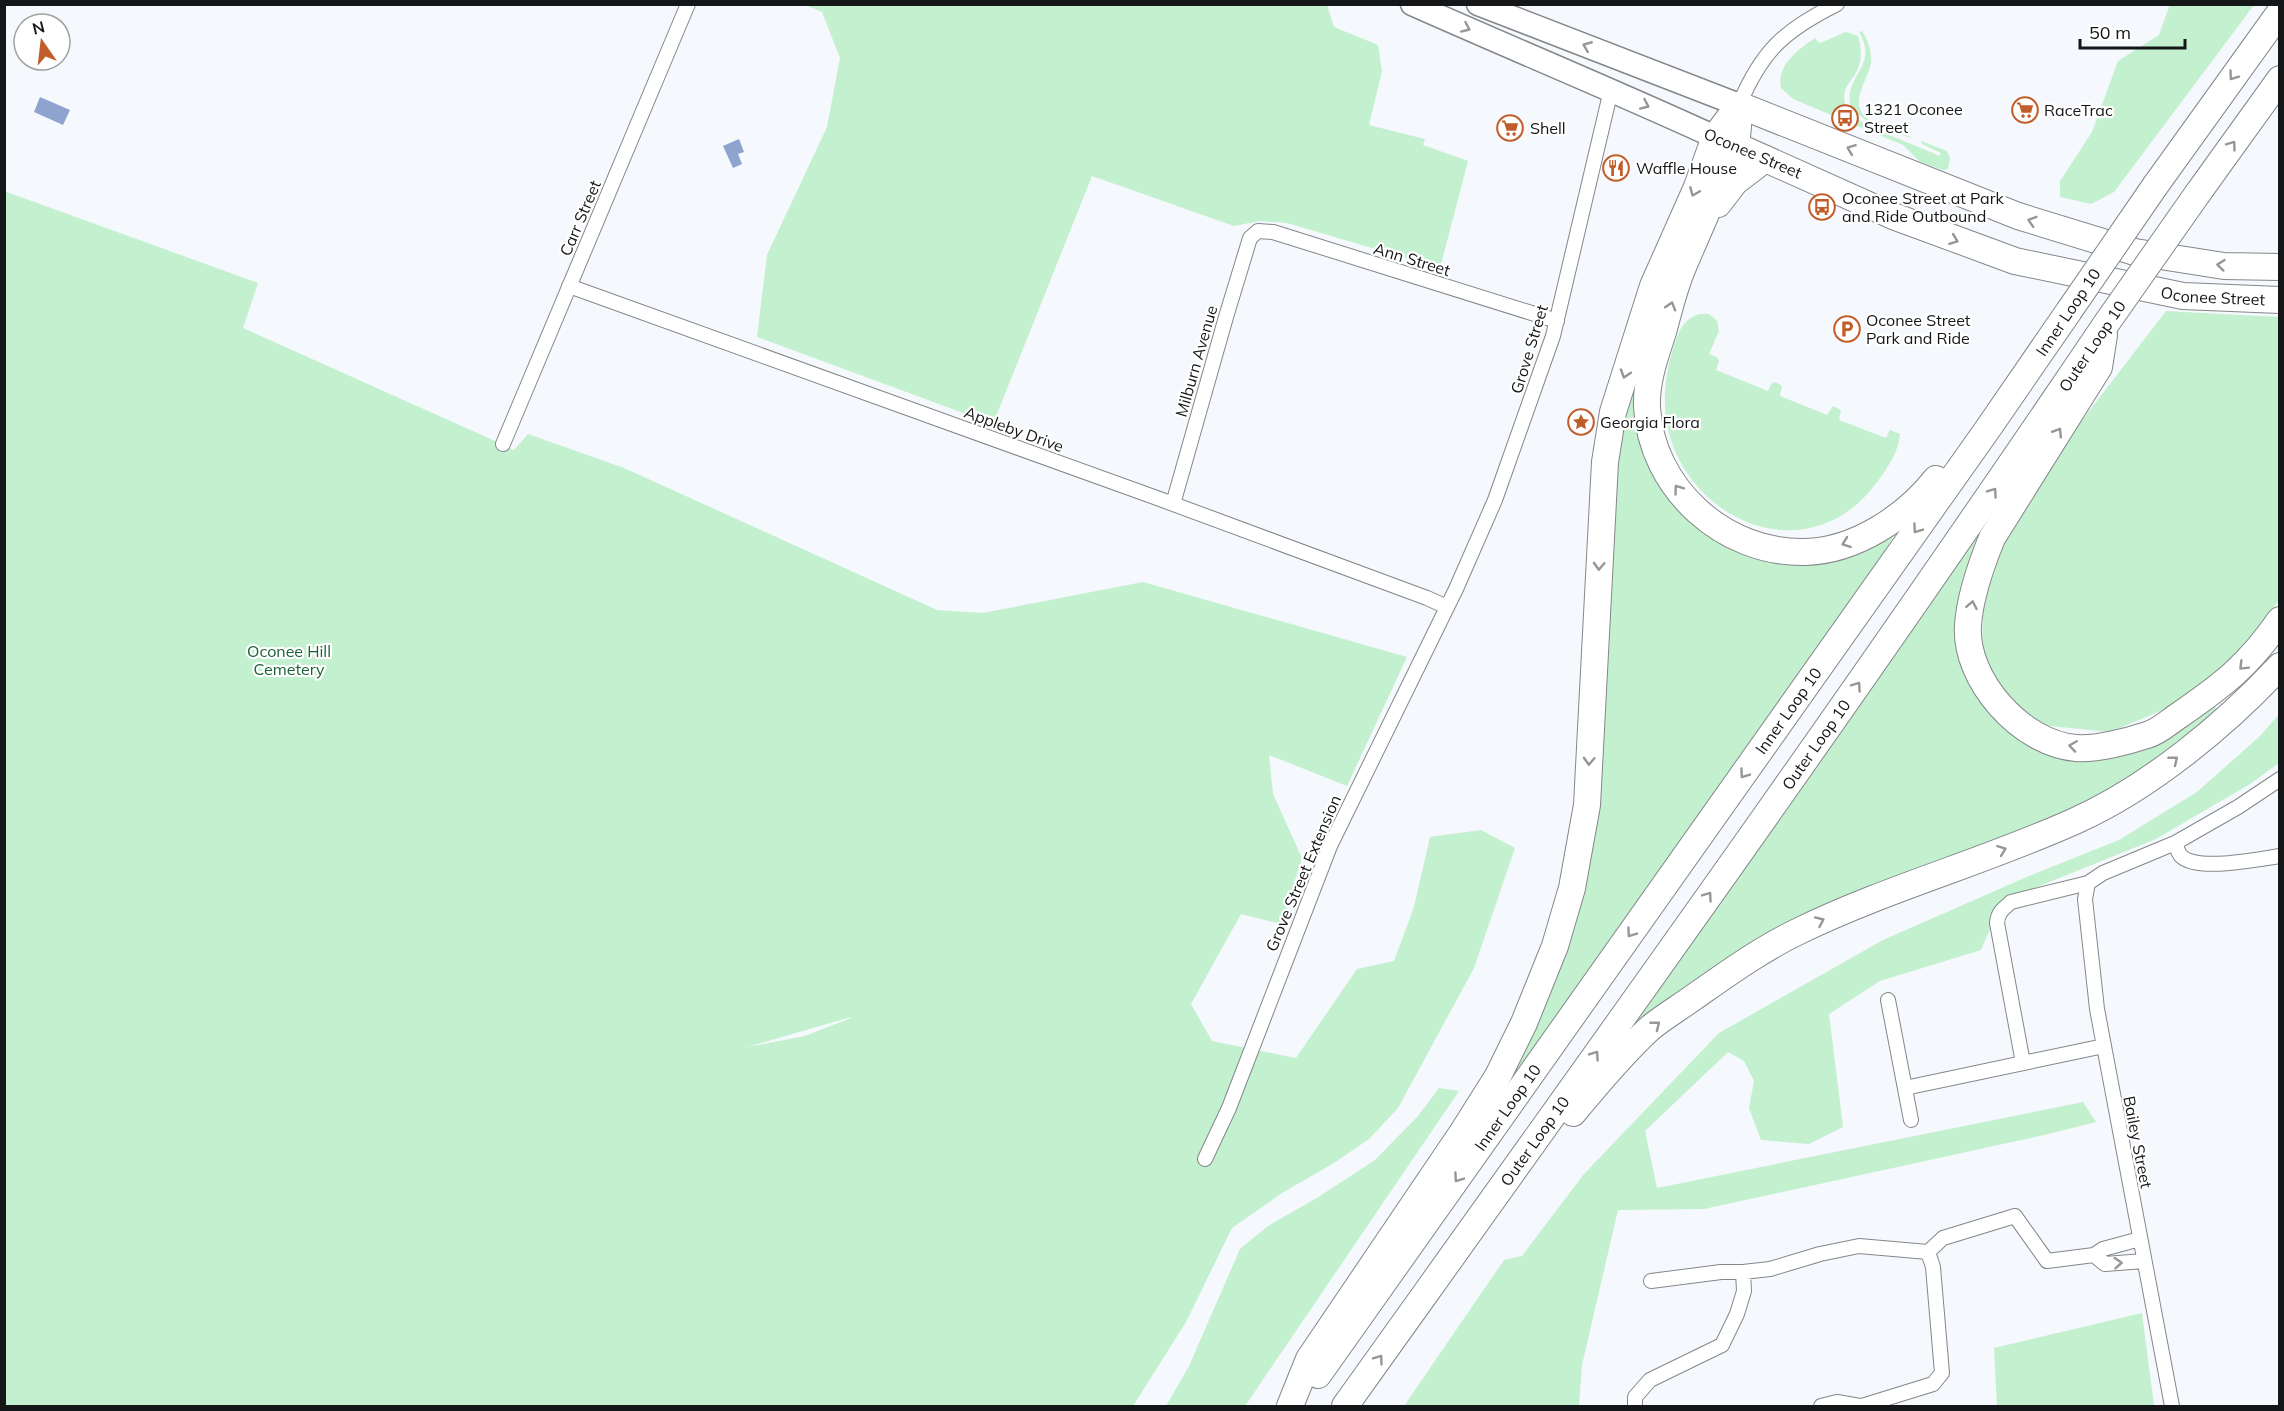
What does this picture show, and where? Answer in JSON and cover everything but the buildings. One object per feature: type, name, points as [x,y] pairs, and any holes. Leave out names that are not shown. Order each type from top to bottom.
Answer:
[{"type":"highway","name":"Inner Loop 10","points":[[1295,1407],[1988,430],[2155,186],[2280,12]]},
{"type":"highway","name":"Outer Loop 10","points":[[1345,1407],[1910,610],[2106,324],[2280,79]]},
{"type":"highway","points":[[1739,105],[1725,141],[1704,219],[1682,269],[1648,383],[1647,408],[1651,432],[1660,459],[1674,484],[1692,507],[1716,527],[1744,541],[1774,549],[1806,552],[1841,545],[1884,527],[1921,498],[1956,454],[1988,430]]},
{"type":"highway","name":"Oconee Street","points":[[1739,105],[2018,216],[2113,246],[2135,252],[2224,266],[2280,267]]},
{"type":"highway","points":[[1290,1407],[1308,1359],[1464,1130],[1498,1076],[1524,1023],[1555,946],[1572,888],[1587,805],[1605,462],[1613,412],[1653,286],[1697,187],[1725,141]]},
{"type":"highway","name":"Oconee Street","points":[[1725,141],[1893,216],[2015,261],[2183,296],[2280,300]]},
{"type":"highway","points":[[1704,219],[1735,182],[1765,159]]},
{"type":"highway","points":[[2106,324],[2099,367],[1997,530],[1981,564],[1967,626],[1972,659],[1990,694],[2019,724],[2046,740],[2076,748],[2100,746],[2150,735],[2222,685],[2260,649],[2280,620]]},
{"type":"highway","points":[[1513,1172],[1538,1153],[1650,1028],[1742,963],[1796,932],[1861,903],[2049,832],[2115,801],[2159,772],[2248,700],[2280,666]]},
{"type":"main road","name":"Oconee Street","points":[[1412,4],[1725,141]]},
{"type":"main road","name":"Oconee Street","points":[[1478,4],[1739,105]]},
{"type":"street","name":"Carr Street","points":[[503,444],[688,4]]},
{"type":"street","points":[[1739,105],[1761,62],[1778,42],[1799,24],[1838,4]]},
{"type":"street","name":"Grove Street","points":[[1447,608],[1495,500],[1557,321],[1611,90]]},
{"type":"street","name":"Ann Street","points":[[1258,231],[1273,232],[1557,321]]},
{"type":"street","name":"Milburn Avenue","points":[[1173,504],[1250,238],[1258,231]]},
{"type":"street","name":"Appleby Drive","points":[[569,286],[1173,504],[1416,594],[1447,608]]},
{"type":"street","name":"Grove Street Extension","points":[[1205,1159],[1229,1108],[1330,846],[1447,608]]},
{"type":"street","points":[[2023,1063],[1997,923],[1998,914],[2012,902],[2088,883],[2103,873],[2175,843],[2238,807],[2280,779]]},
{"type":"street","points":[[2175,843],[2181,856],[2187,860],[2211,864],[2280,856]]},
{"type":"street","name":"Bailey Street","points":[[2088,883],[2085,899],[2097,1009],[2172,1407]]},
{"type":"street","points":[[1888,1000],[1911,1120]]},
{"type":"street","points":[[1905,1088],[2104,1046]]},
{"type":"street","points":[[1651,1281],[1721,1272],[1770,1269],[1820,1254],[1859,1246],[1928,1252],[1943,1238],[2014,1216],[2047,1261],[2094,1255],[2103,1249],[2140,1239]]},
{"type":"street","points":[[1821,1407],[1837,1402],[1861,1407],[1933,1384],[1942,1373],[1934,1267],[1928,1252]]},
{"type":"street","points":[[2094,1255],[2105,1264],[2144,1261]]},
{"type":"street","points":[[1635,1407],[1635,1397],[1650,1380],[1722,1345],[1737,1314],[1744,1291],[1743,1272]]},
{"type":"green space","points":[[2170,4],[2254,5],[2114,192],[2091,204],[2060,197],[2060,181],[2092,132],[2118,61],[2159,35]]},
{"type":"green space","points":[[805,5],[1327,5],[1334,27],[1378,45],[1382,71],[1369,125],[1425,139],[1423,145],[1468,161],[1440,268],[1287,223],[1260,221],[1234,226],[1092,176],[993,424],[757,337],[767,255],[827,127],[840,58],[822,12]]},
{"type":"green space","points":[[1862,31],[1869,46],[1871,63],[1860,92],[1859,106],[1862,113],[1885,128],[1914,139],[1869,123],[1851,108],[1851,88],[1865,54],[1859,32]]},
{"type":"green space","points":[[1846,32],[1858,36],[1861,51],[1859,66],[1845,91],[1845,104],[1848,112],[1867,126],[1939,156],[1941,153],[1922,144],[1921,141],[1947,151],[1950,158],[1948,169],[1943,170],[1920,162],[1903,145],[1793,99],[1781,88],[1782,72],[1790,58],[1815,38],[1820,43]]},
{"type":"green space","name":"Oconee Hill Cemetery","points":[[4,191],[258,283],[243,328],[514,450],[528,434],[624,468],[937,610],[983,613],[1143,582],[1407,657],[1347,786],[1269,755],[1273,794],[1302,858],[1281,924],[1241,914],[1191,1004],[1212,1041],[1296,1058],[1357,969],[1394,961],[1414,907],[1430,837],[1481,830],[1515,848],[1474,968],[1398,1108],[1369,1139],[1334,1163],[1282,1193],[1232,1228],[1186,1322],[1133,1406],[5,1406]],"holes":[[[851,1017],[805,1036],[747,1047]]]},
{"type":"green space","points":[[2166,311],[2279,317],[2279,600],[2243,653],[2175,705],[2110,732],[2040,725],[1999,690],[1982,649],[1983,595],[2001,546],[2080,423]]},
{"type":"green space","points":[[1699,314],[1709,314],[1717,321],[1719,331],[1709,354],[1717,357],[1719,361],[1716,370],[1768,391],[1771,384],[1775,382],[1782,386],[1780,396],[1827,415],[1833,406],[1841,410],[1839,420],[1886,438],[1890,430],[1900,434],[1899,443],[1884,473],[1855,506],[1828,522],[1799,530],[1770,529],[1742,520],[1717,505],[1695,484],[1679,458],[1668,429],[1665,389],[1677,338],[1685,323]]},
{"type":"green space","points":[[1631,370],[1641,373],[1655,470],[1780,560],[1888,534],[1893,537],[1869,578],[1477,1137],[1574,919],[1606,532]]},
{"type":"green space","points":[[1993,511],[2000,513],[1965,666],[2075,756],[2212,703],[2220,713],[2202,729],[2084,808],[1942,863],[1630,1030],[1717,902]]},
{"type":"green space","points":[[2279,714],[2279,763],[2250,784],[2156,839],[2002,901],[1981,950],[1880,981],[1829,1014],[1843,1127],[1809,1144],[1761,1140],[1749,1108],[1754,1081],[1744,1061],[1728,1052],[1645,1131],[1657,1188],[2083,1102],[2096,1122],[1704,1209],[1618,1210],[1582,1365],[1579,1406],[1404,1406],[1504,1260],[1522,1256],[1584,1174],[1719,1033],[1883,940],[2029,876],[2119,840],[2197,792],[2260,736]]},
{"type":"green space","points":[[1439,1088],[1459,1091],[1245,1406],[1166,1406],[1189,1366],[1240,1249],[1268,1226],[1317,1198],[1375,1160],[1418,1116]]},
{"type":"green space","points":[[2142,1313],[2154,1406],[1997,1406],[1994,1348]]},
{"type":"water","points":[[40,97],[70,110],[63,125],[34,112]]},
{"type":"water","points":[[739,139],[744,152],[738,154],[742,164],[733,168],[723,146]]},
{"type":"place","name":"RaceTrac","points":[[2025,110]]},
{"type":"place","name":"1321 Oconee Street","points":[[1845,118]]},
{"type":"place","name":"Shell","points":[[1510,128]]},
{"type":"place","name":"Waffle House","points":[[1616,168]]},
{"type":"place","name":"Oconee Street at Park and Ride Outbound","points":[[1822,207]]},
{"type":"place","name":"Oconee Street Park and Ride","points":[[1847,329]]},
{"type":"place","name":"Georgia Flora","points":[[1581,422]]}]
